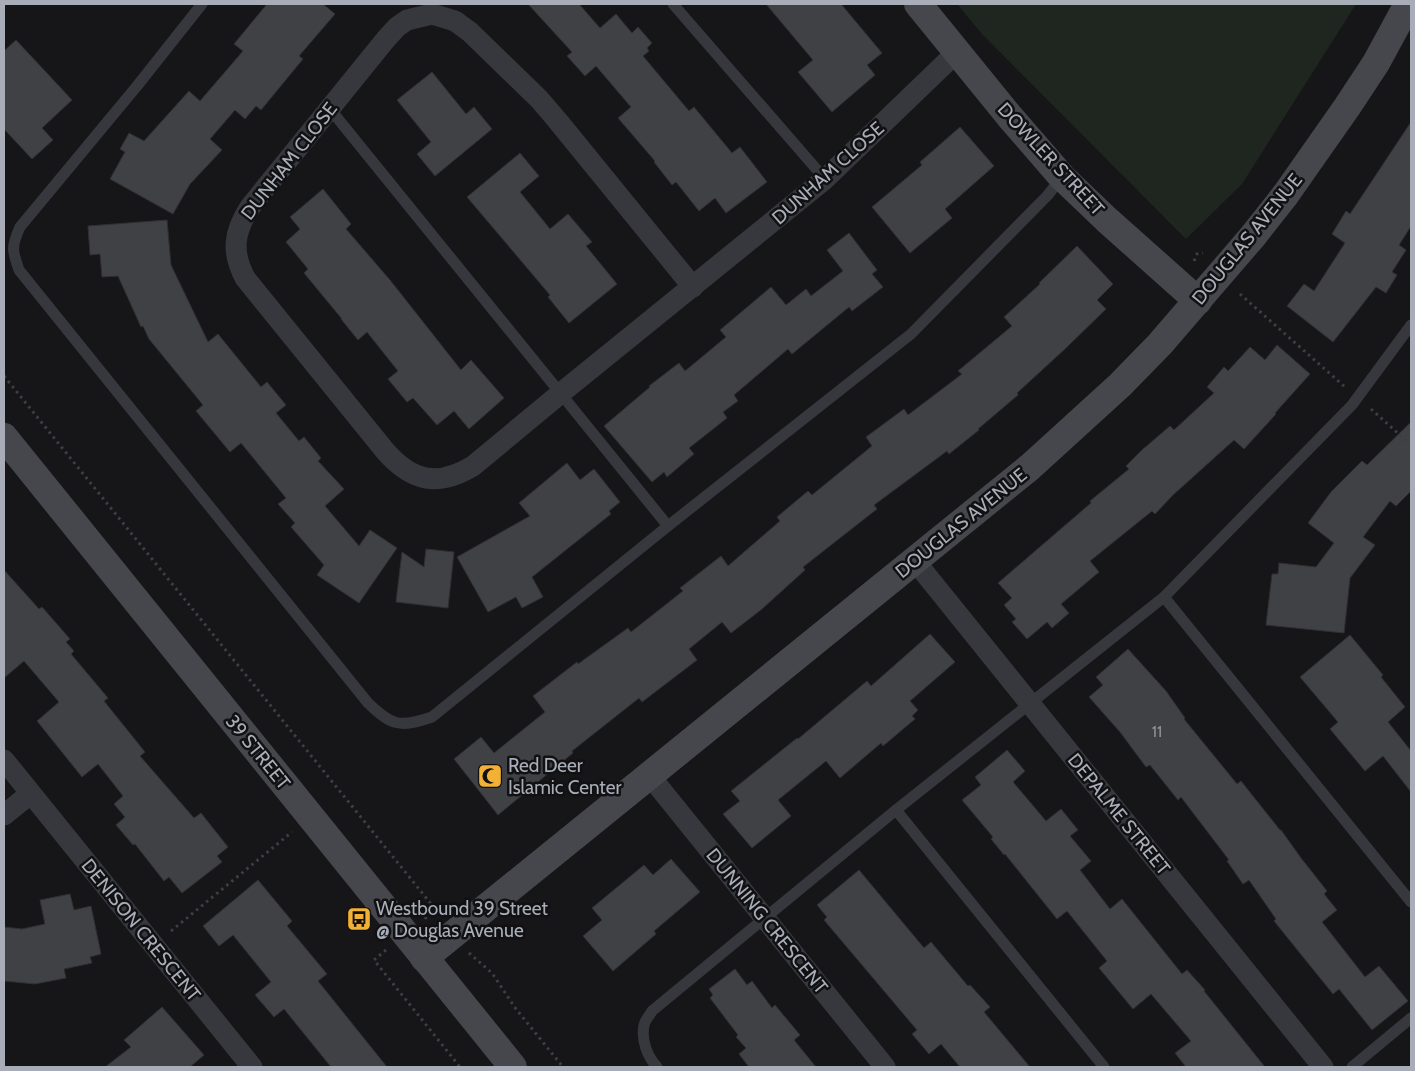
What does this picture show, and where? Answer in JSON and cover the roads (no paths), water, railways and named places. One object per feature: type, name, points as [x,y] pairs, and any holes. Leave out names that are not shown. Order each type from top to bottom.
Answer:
[{"type":"street","name":"DOWLER STREET","points":[[918,4],[1062,177],[1198,301]]},
{"type":"street","name":"DOUGLAS AVENUE","points":[[424,958],[1030,467],[1120,385],[1198,301],[1286,194],[1376,62],[1408,4]]},
{"type":"street","name":"DUNHAM CLOSE","points":[[693,287],[539,99],[470,32],[454,21],[432,14],[407,20],[397,27],[250,207],[238,231],[236,255],[245,278],[395,462],[405,470],[419,476],[434,480],[448,478],[474,466],[561,393],[693,287],[826,179],[957,52]]},
{"type":"street","name":"39 STREET","points":[[4,437],[513,1067]]},
{"type":"street","name":"DEPALME STREET","points":[[915,561],[1323,1067]]},
{"type":"street","name":"DENISON CRESCENT","points":[[4,760],[252,1067]]},
{"type":"street","name":"DUNNING CRESCENT","points":[[650,776],[885,1067]]},
{"type":"street","points":[[4,815],[30,794]]},
{"type":"lane","points":[[202,4],[20,227],[13,243],[14,255],[20,270],[368,703],[381,715],[398,724],[412,724],[432,717],[668,526],[911,334],[1047,196],[1062,177]]},
{"type":"lane","points":[[673,4],[826,179]]},
{"type":"lane","points":[[330,108],[668,526]]},
{"type":"lane","points":[[657,1067],[646,1049],[644,1036],[644,1023],[652,1011],[896,810],[1164,598],[1358,398],[1411,325]]},
{"type":"lane","points":[[1164,598],[1411,902]]},
{"type":"lane","points":[[896,810],[1104,1067]]},
{"type":"lane","points":[[1352,1067],[1411,1018]]},
{"type":"place","name":"Red Deer Islamic Center","points":[[490,776]]},
{"type":"place","name":"Westbound 39 Street @ Douglas Avenue","points":[[359,919]]}]
